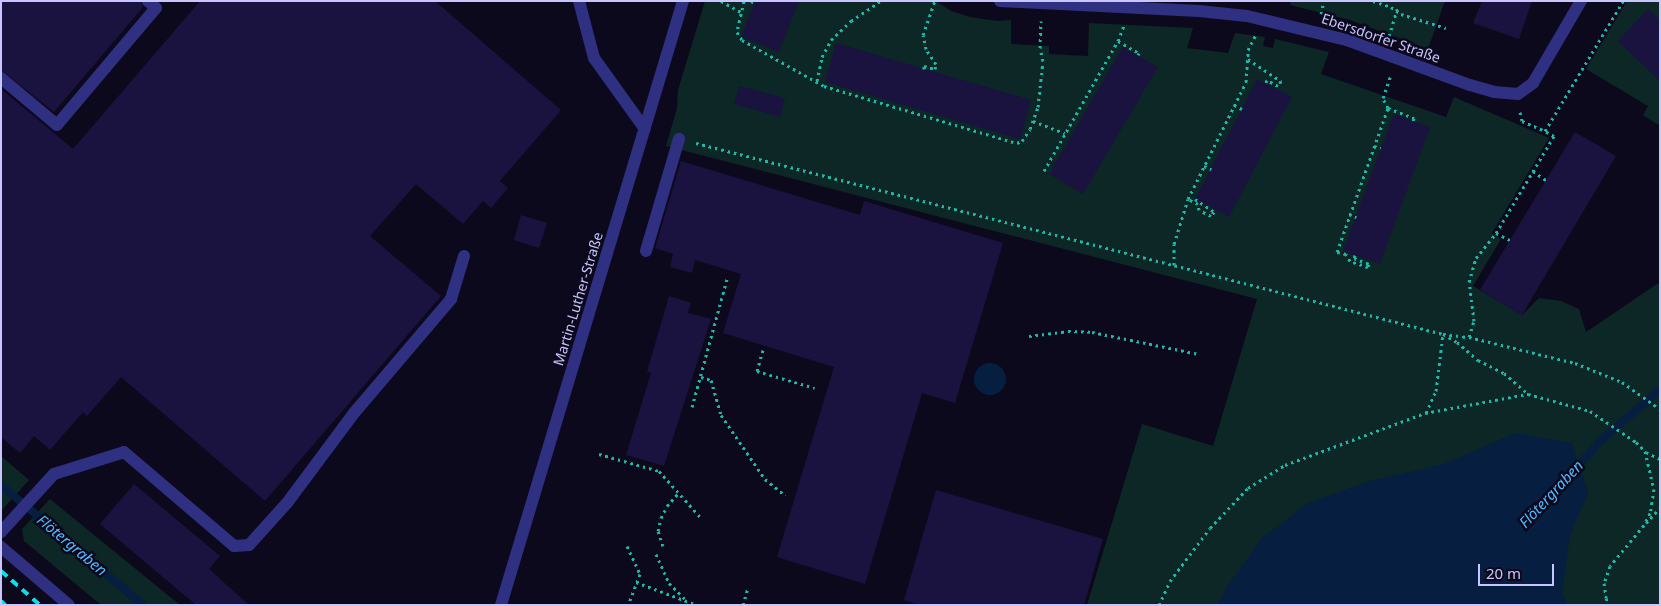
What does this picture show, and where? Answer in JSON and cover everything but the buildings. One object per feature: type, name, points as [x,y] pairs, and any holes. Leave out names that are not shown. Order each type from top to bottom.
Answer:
[{"type":"street","points":[[1,78],[57,125],[156,8],[148,1]]},
{"type":"street","points":[[579,1],[594,58],[645,129]]},
{"type":"street","name":"Martin-Luther-Straße","points":[[501,605],[683,1]]},
{"type":"street","name":"Ebersdorfer Straße","points":[[1000,1],[1200,11],[1263,19],[1347,40],[1470,85],[1494,92],[1518,94]]},
{"type":"street","points":[[1518,94],[1533,83],[1581,1]]},
{"type":"street","points":[[646,251],[679,139]]},
{"type":"street","points":[[1,532],[54,474],[124,452],[234,546],[249,545],[287,503],[354,413],[451,299],[464,256]]},
{"type":"street","points":[[1,547],[69,605]]},
{"type":"path","points":[[721,1],[741,12]]},
{"type":"path","points":[[744,1],[737,32],[742,40],[817,81],[922,112],[1017,144],[1027,135],[1039,100],[1043,61],[1040,48],[1041,4]]},
{"type":"path","points":[[817,81],[822,57],[831,40],[851,21],[881,1]]},
{"type":"path","points":[[924,69],[924,66],[935,69],[936,64],[926,50],[923,35],[935,1]]},
{"type":"path","points":[[1373,1],[1446,28]]},
{"type":"path","points":[[1545,131],[1624,1]]},
{"type":"path","points":[[1383,53],[1398,6]]},
{"type":"path","points":[[1044,171],[1118,41],[1132,8]]},
{"type":"path","points":[[1174,265],[1174,244],[1188,199],[1246,82],[1248,50],[1263,19]]},
{"type":"path","points":[[1118,41],[1140,53],[1138,55]]},
{"type":"path","points":[[1247,58],[1281,80],[1278,86],[1267,80],[1265,84]]},
{"type":"path","points":[[1397,58],[1383,98],[1388,108],[1414,118],[1413,121]]},
{"type":"path","points":[[1469,338],[1474,321],[1469,282],[1476,258],[1496,232],[1554,136],[1522,121],[1518,94]]},
{"type":"path","points":[[1234,106],[1242,109]]},
{"type":"path","points":[[1355,256],[1354,258],[1370,264],[1368,267],[1350,261],[1346,254],[1337,252],[1388,108]]},
{"type":"path","points":[[1033,121],[1065,133]]},
{"type":"path","points":[[986,134],[987,130]]},
{"type":"path","points":[[679,139],[1443,334],[1575,362],[1622,382],[1660,409]]},
{"type":"path","points":[[1374,146],[1381,148]]},
{"type":"path","points":[[1204,166],[1210,169]]},
{"type":"path","points":[[1533,171],[1546,180]]},
{"type":"path","points":[[1188,199],[1198,204],[1199,210],[1211,216],[1214,212],[1195,199]]},
{"type":"path","points":[[1349,214],[1356,217]]},
{"type":"path","points":[[1496,232],[1510,240]]},
{"type":"path","points":[[692,407],[727,279]]},
{"type":"path","points":[[1029,336],[1068,331],[1092,332],[1199,354]]},
{"type":"path","points":[[1443,334],[1457,342],[1478,360],[1504,373],[1528,394],[1590,411],[1636,442],[1645,451],[1660,459]]},
{"type":"path","points":[[1426,414],[1436,391],[1443,334]]},
{"type":"path","points":[[763,350],[757,371],[815,388]]},
{"type":"path","points":[[701,377],[711,380],[721,415],[765,479],[784,495]]},
{"type":"path","points":[[1159,605],[1170,581],[1210,528],[1248,488],[1285,465],[1426,414],[1528,394]]},
{"type":"path","points":[[1644,525],[1650,514],[1654,489],[1645,451]]},
{"type":"path","points":[[599,454],[659,470],[702,519]]},
{"type":"path","points":[[663,546],[658,531],[661,518],[667,506],[679,492]]},
{"type":"path","points":[[1609,605],[1604,583],[1610,566],[1660,508]]},
{"type":"path","points":[[628,546],[640,574],[628,605]]},
{"type":"path","points":[[656,554],[669,583],[688,601]]},
{"type":"path","points":[[636,582],[697,605]]},
{"type":"path","points":[[743,605],[748,588]]},
{"type":"green space","points":[[705,1],[936,1],[951,11],[970,17],[997,21],[1011,20],[1011,44],[1049,46],[1049,54],[1088,56],[1089,23],[1193,28],[1187,48],[1228,53],[1235,33],[1265,37],[1263,46],[1273,48],[1275,39],[1329,52],[1321,74],[1446,117],[1454,97],[1549,138],[1492,233],[1501,239],[1473,286],[1522,315],[1539,298],[1561,301],[1579,309],[1586,332],[1660,282],[1660,605],[1087,605],[1142,424],[1213,446],[1257,299],[666,146],[677,108],[678,90]]},
{"type":"green space","points":[[1291,1],[1445,1],[1428,49],[1350,20],[1290,5]]},
{"type":"green space","points":[[1627,1],[1660,1],[1660,126],[1643,115],[1648,106],[1586,69]]},
{"type":"green space","points":[[1,456],[29,480],[1,511]]},
{"type":"green space","points":[[50,499],[180,605],[101,605],[24,541],[22,529]]},
{"type":"water","points":[[990,363],[996,364],[1001,368],[1005,373],[1005,385],[1001,390],[996,394],[990,395],[984,394],[979,390],[975,385],[974,379],[975,373],[979,368],[984,364]]},
{"type":"water","points":[[1515,433],[1572,443],[1588,492],[1570,535],[1562,594],[1568,605],[1218,605],[1224,591],[1262,538],[1308,503],[1370,481],[1444,464]]},
{"type":"waterway","name":"Flötergraben","points":[[1572,473],[1600,441],[1660,390]]},
{"type":"waterway","name":"Flötergraben","points":[[1,485],[143,605]]},
{"type":"railway","points":[[1,571],[40,605]]},
{"type":"railway","points":[[1,601],[5,605]]}]
